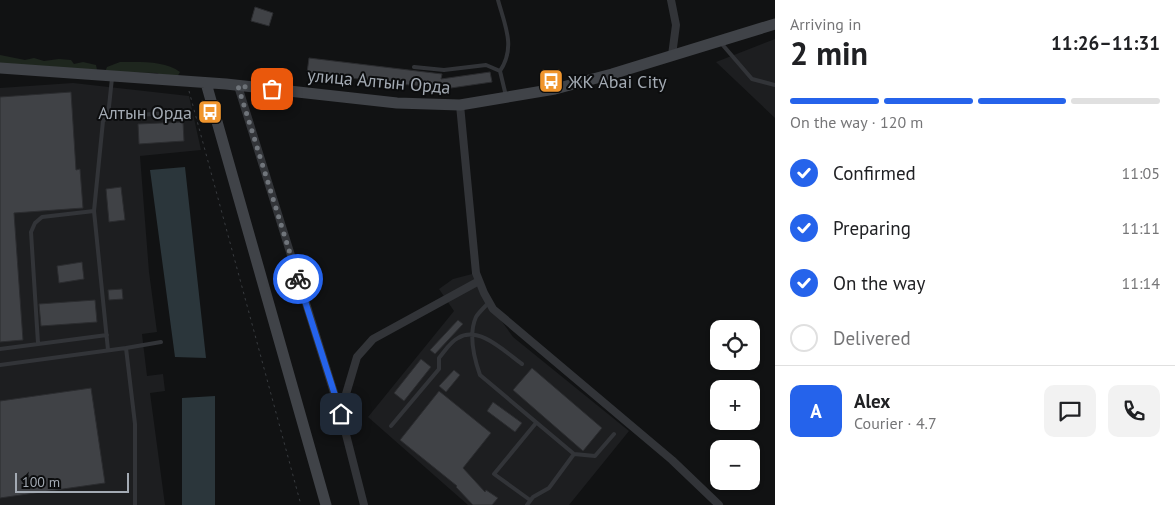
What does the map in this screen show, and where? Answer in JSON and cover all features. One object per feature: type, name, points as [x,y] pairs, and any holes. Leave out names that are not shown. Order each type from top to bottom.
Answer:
[{"type":"main road","name":"улица Алтын Орда","points":[[0,68],[187,81],[397,104],[460,105],[555,89],[672,56],[775,24]]},
{"type":"main road","points":[[206,83],[326,505]]},
{"type":"street","points":[[671,0],[676,25],[672,56]]},
{"type":"street","points":[[238,86],[341,414],[364,505]]},
{"type":"street","points":[[460,105],[476,273],[493,309],[672,460],[719,505]]},
{"type":"street","points":[[346,394],[357,357],[373,339],[479,281]]},
{"type":"lane","points":[[498,0],[509,40],[508,60],[500,71]]},
{"type":"lane","points":[[719,41],[752,79],[775,85]]},
{"type":"lane","points":[[414,67],[444,70],[486,65],[500,71]]},
{"type":"lane","points":[[500,71],[507,98]]},
{"type":"lane","points":[[108,116],[108,102],[113,75]]},
{"type":"lane","points":[[108,350],[94,211],[103,121],[108,116],[180,114]]},
{"type":"lane","points":[[38,344],[31,232],[35,223],[42,216],[94,211]]},
{"type":"lane","points":[[489,302],[476,316],[472,334],[474,358],[480,375],[574,454],[596,456],[614,434]]},
{"type":"lane","points":[[391,426],[439,368],[439,358],[453,341],[467,334],[484,337],[522,364]]},
{"type":"lane","points":[[0,349],[107,335]]},
{"type":"lane","points":[[0,365],[161,342]]},
{"type":"lane","points":[[126,348],[135,424],[135,505]]},
{"type":"lane","points":[[530,500],[494,474],[536,423]]},
{"type":"lane","points":[[527,505],[530,500],[549,488],[574,454]]},
{"type":"path","points":[[187,81],[301,505]]},
{"type":"shaded area","points":[[775,39],[775,118],[716,62]]},
{"type":"shaded area","points":[[0,55],[25,60],[34,58],[44,61],[71,60],[74,64],[83,62],[96,65],[97,70],[0,64]]},
{"type":"shaded area","points":[[120,62],[167,65],[180,72],[177,77],[163,76],[157,73],[105,72],[107,67]]},
{"type":"shaded area","points":[[73,83],[189,96],[201,150],[140,156],[149,272],[157,332],[142,334],[147,376],[163,374],[165,391],[150,393],[165,505],[0,505],[0,88]]},
{"type":"shaded area","points":[[185,167],[206,358],[175,357],[150,170]]},
{"type":"shaded area","points":[[476,273],[493,309],[513,337],[629,431],[569,505],[468,505],[368,417],[454,311],[439,289],[453,279]]},
{"type":"shaded area","points":[[215,396],[215,505],[182,505],[182,398]]},
{"type":"building","points":[[255,7],[273,13],[269,26],[251,21]]},
{"type":"building","points":[[309,58],[442,74],[441,79],[490,72],[492,82],[444,89],[307,73]]},
{"type":"building","points":[[71,92],[76,170],[80,169],[83,208],[14,213],[23,340],[0,342],[0,97]]},
{"type":"building","points":[[183,122],[184,141],[139,144],[138,124]]},
{"type":"building","points":[[121,187],[125,220],[109,222],[106,189]]},
{"type":"building","points":[[82,262],[84,279],[59,283],[57,266]]},
{"type":"building","points":[[122,289],[123,299],[109,300],[108,290]]},
{"type":"building","points":[[95,300],[97,322],[41,326],[39,304]]},
{"type":"building","points":[[458,320],[463,324],[435,354],[430,350]]},
{"type":"building","points":[[421,359],[431,367],[404,401],[394,393]]},
{"type":"building","points":[[532,368],[602,428],[583,451],[513,390]]},
{"type":"building","points":[[454,370],[460,375],[446,392],[439,386]]},
{"type":"building","points":[[91,388],[105,483],[0,498],[0,401]]},
{"type":"building","points":[[439,391],[491,433],[463,468],[485,492],[486,490],[498,498],[492,505],[473,505],[457,486],[400,440]]},
{"type":"building","points":[[493,402],[522,423],[515,432],[487,411]]},
{"type":"way so far","points":[[272,89],[238,86],[298,279]]},
{"type":"place","name":"ЖК Abai City","points":[[551,81]]},
{"type":"place","name":"Алтын Орда","points":[[210,112]]},
{"type":"route","points":[[298,279],[341,414]]}]
